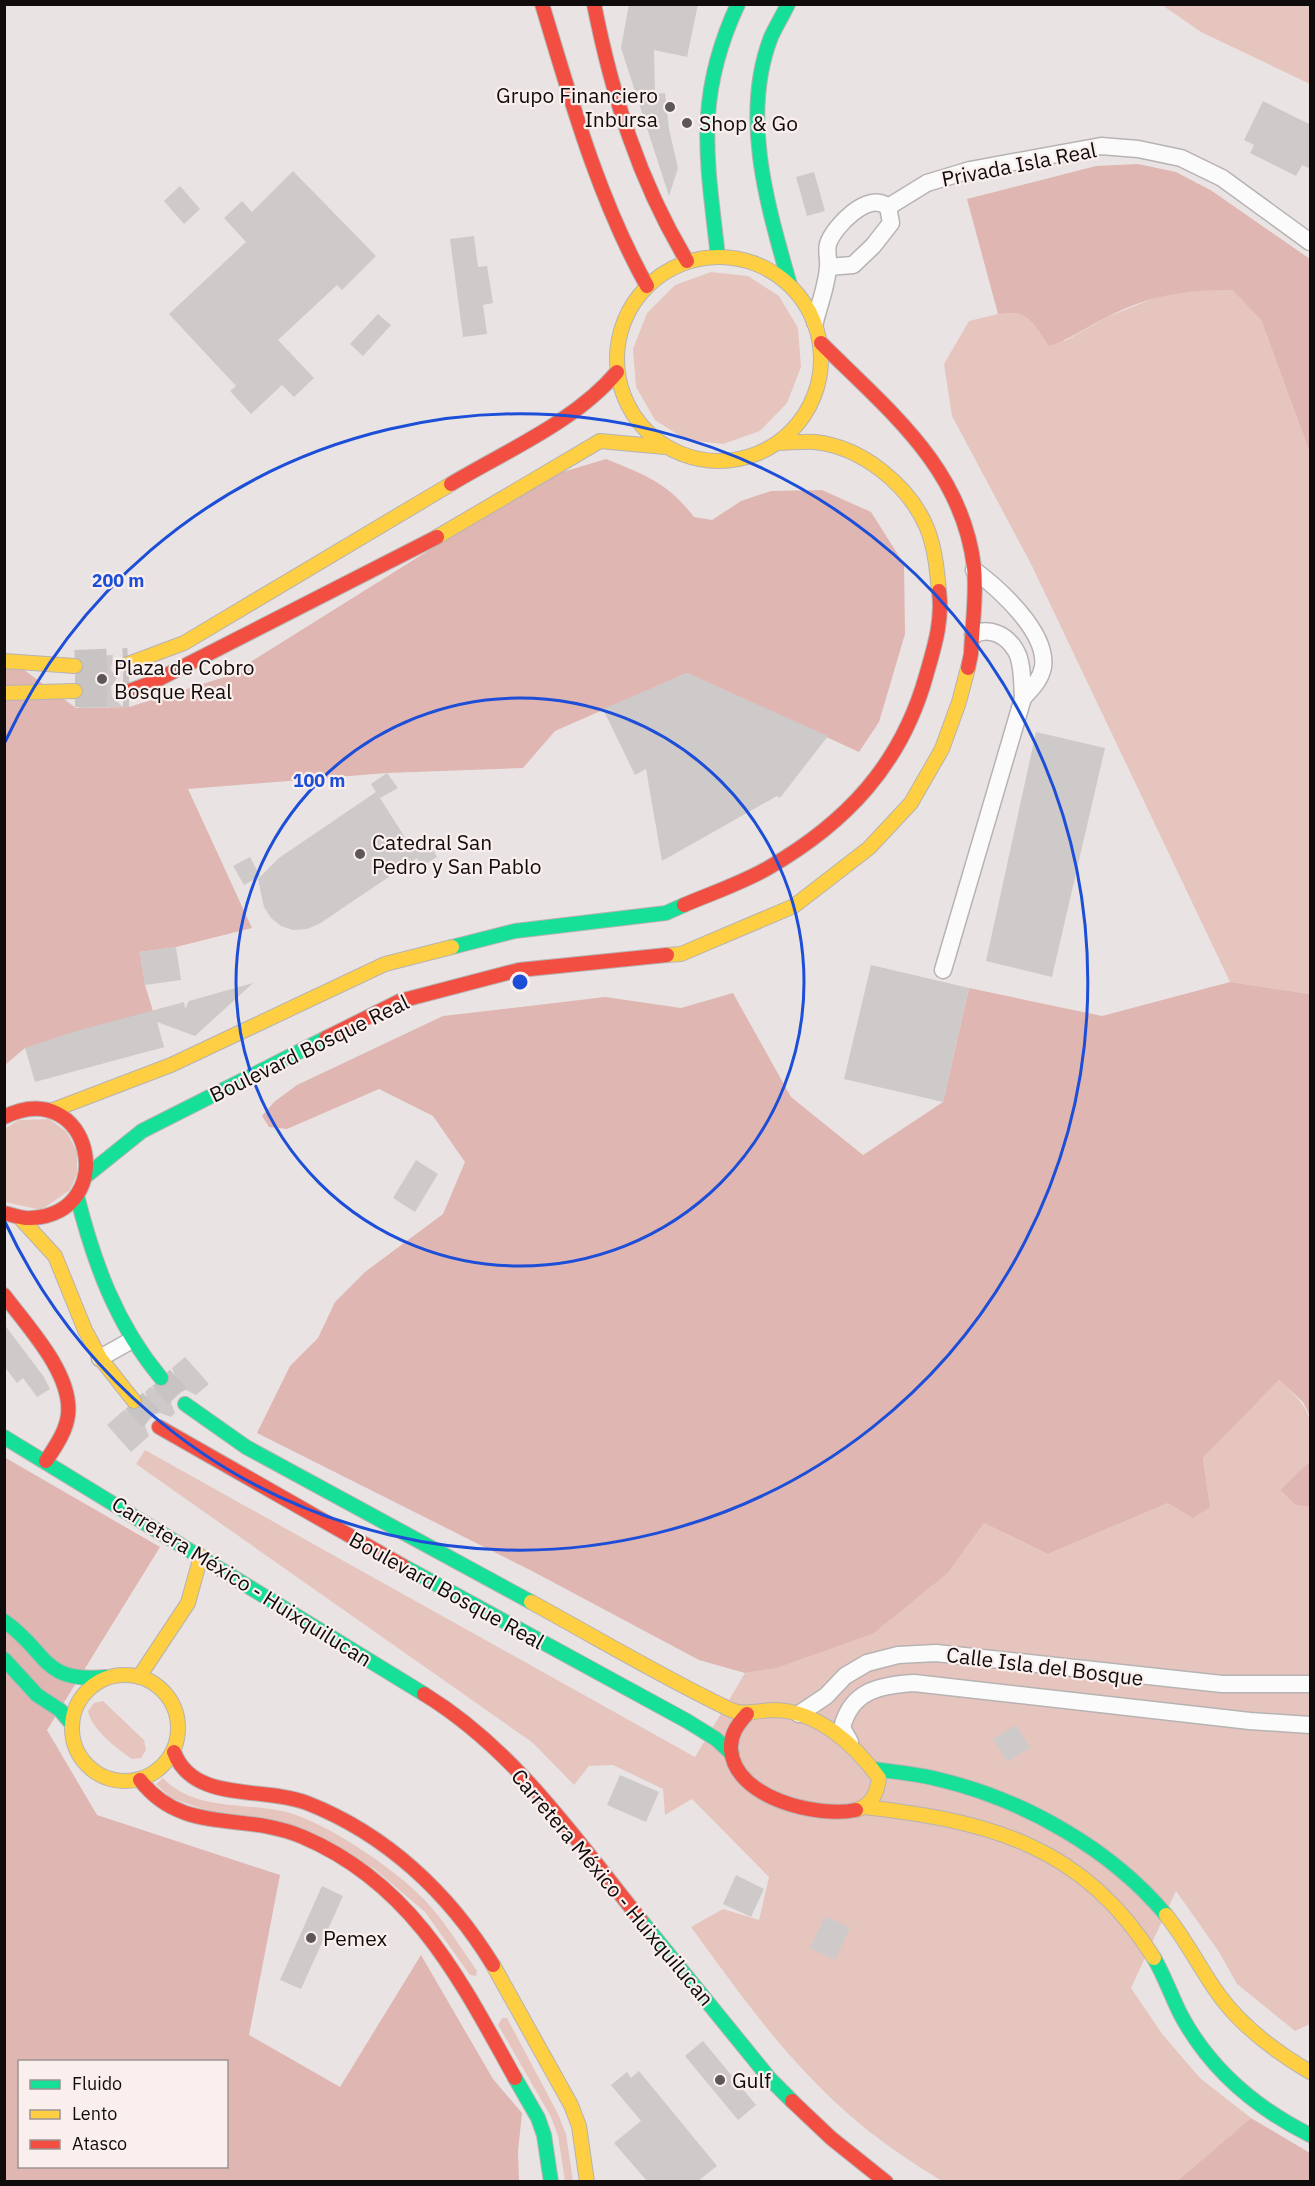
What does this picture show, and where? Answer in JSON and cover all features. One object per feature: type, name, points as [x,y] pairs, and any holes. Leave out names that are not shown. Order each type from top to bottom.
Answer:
[{"type":"main road","points":[[542,4],[585,144],[627,249],[647,285]]},
{"type":"main road","points":[[594,4],[625,129],[667,230],[687,261]]},
{"type":"main road","points":[[718,256],[705,129],[707,92],[722,32],[738,4]]},
{"type":"main road","points":[[788,4],[766,50],[758,101],[758,154],[771,219],[790,285]]},
{"type":"main road","points":[[129,691],[196,660],[418,548],[504,486],[600,441],[665,447],[692,458],[721,462],[749,458],[778,443],[798,426],[813,401],[822,372],[821,343],[815,322],[804,302],[790,285],[757,264],[718,256],[687,261],[666,271],[647,285],[622,325],[616,348],[617,372],[625,401],[642,427],[665,447]]},
{"type":"main road","name":"Boulevard Bosque Real","points":[[86,1176],[142,1131],[400,1001],[519,970],[681,954],[794,906],[869,848],[911,803],[942,749],[959,702],[973,634],[974,570],[969,539],[955,497],[936,465],[909,432],[821,343]]},
{"type":"main road","points":[[128,664],[184,644],[386,526],[490,460],[579,408],[600,392],[617,372]]},
{"type":"main road","name":"Boulevard Bosque Real","points":[[53,1110],[171,1065],[384,964],[515,931],[666,913],[767,869],[837,821],[878,778],[908,728],[924,684],[938,634],[940,597],[936,561],[927,528],[915,507],[897,484],[873,464],[845,449],[815,442],[778,443]]},
{"type":"main road","points":[[490,460],[504,486]]},
{"type":"main road","points":[[184,644],[196,660]]},
{"type":"main road","points":[[4,661],[75,666]]},
{"type":"main road","points":[[4,693],[75,692]]},
{"type":"main road","points":[[4,1118],[16,1111],[34,1107],[53,1110],[75,1125],[87,1149],[86,1176],[77,1196],[62,1211],[43,1219],[22,1220]]},
{"type":"main road","points":[[77,1196],[105,1288],[132,1340],[161,1378]]},
{"type":"main road","points":[[4,1213],[22,1220],[43,1241],[63,1269],[74,1304],[100,1358],[134,1401]]},
{"type":"main road","points":[[4,1295],[60,1376],[67,1394],[69,1412],[66,1424],[46,1461]]},
{"type":"main road","name":"Boulevard Bosque Real","points":[[185,1404],[214,1427],[732,1711],[747,1714]]},
{"type":"main road","name":"Boulevard Bosque Real","points":[[159,1427],[194,1450],[687,1721],[716,1739],[732,1754]]},
{"type":"main road","name":"Carretera México - Huixquilucan","points":[[4,1437],[447,1708],[520,1771],[770,2079],[831,2138],[886,2181]]},
{"type":"main road","points":[[139,1677],[188,1603],[201,1556]]},
{"type":"main road","points":[[4,1622],[62,1676],[90,1680],[124,1675],[139,1677],[154,1684],[166,1696],[176,1715],[177,1736],[174,1752],[177,1766],[185,1774],[213,1788],[278,1794],[305,1802],[330,1814],[387,1849],[423,1876],[442,1895],[489,1960],[571,2105],[579,2126],[587,2181]]},
{"type":"main road","points":[[4,1659],[37,1695],[60,1710],[71,1723]]},
{"type":"main road","points":[[109,1677],[90,1687],[77,1703],[71,1723],[75,1749],[90,1770],[114,1781],[140,1780],[157,1771],[174,1752]]},
{"type":"main road","points":[[763,1710],[799,1714],[838,1735],[873,1769],[879,1778],[879,1791],[864,1807],[857,1811],[844,1811],[785,1801],[759,1793],[735,1768],[732,1754],[732,1731],[738,1721],[747,1714],[763,1710]]},
{"type":"main road","points":[[873,1769],[949,1782],[1025,1809],[1084,1843],[1141,1886],[1183,1936],[1210,1983],[1241,2023],[1292,2062],[1311,2072]]},
{"type":"main road","points":[[140,1780],[147,1792],[164,1806],[202,1818],[267,1825],[290,1831],[329,1852],[398,1900],[414,1916],[458,1977],[538,2118],[546,2144],[551,2181]]},
{"type":"main road","points":[[864,1807],[969,1822],[1048,1856],[1102,1891],[1131,1925],[1160,1968],[1185,2022],[1218,2071],[1259,2106],[1311,2135]]},
{"type":"street","name":"Privada Isla Real","points":[[888,207],[927,183],[970,170],[1101,146],[1138,149],[1181,158],[1222,178],[1311,242]]},
{"type":"street","points":[[815,322],[828,267],[830,240],[857,209],[873,201],[888,207],[891,223],[873,246],[853,265],[828,267]]},
{"type":"street","points":[[974,570],[1014,605],[1040,646],[1043,665],[1038,683],[1023,698]]},
{"type":"street","points":[[943,970],[1023,698],[1017,652],[1002,636],[993,631],[982,630],[973,634]]},
{"type":"street","points":[[100,1358],[132,1340]]},
{"type":"street","points":[[194,1450],[214,1427]]},
{"type":"street","name":"Calle Isla del Bosque","points":[[799,1714],[826,1696],[845,1676],[867,1663],[898,1654],[936,1653],[1222,1684],[1311,1684]]},
{"type":"street","name":"Calle Isla del Bosque","points":[[853,1748],[842,1728],[845,1713],[859,1698],[883,1684],[904,1683],[985,1690],[1250,1721],[1311,1725]]},
{"type":"shaded area","points":[[1162,5],[1310,5],[1310,84],[1201,32]]},
{"type":"shaded area","points":[[1138,164],[1176,172],[1212,191],[1310,259],[1310,453],[1261,320],[1232,290],[1198,291],[1153,299],[1123,310],[1049,346],[1029,319],[1017,313],[998,314],[967,199],[1096,166]]},
{"type":"shaded area","points":[[711,272],[748,276],[779,296],[798,328],[801,367],[787,403],[760,431],[723,444],[686,440],[655,420],[636,387],[633,349],[647,313],[675,285]]},
{"type":"shaded area","points":[[1232,290],[1261,320],[1310,453],[1310,994],[1230,982],[1031,564],[952,416],[944,364],[969,321],[1010,311],[1031,318],[1065,341],[1107,317],[1167,293]]},
{"type":"shaded area","points":[[606,459],[644,475],[665,487],[694,517],[712,520],[741,501],[771,491],[822,490],[871,512],[904,564],[905,634],[879,722],[859,752],[687,673],[555,731],[523,768],[387,773],[188,789],[252,928],[176,947],[140,952],[145,985],[164,1047],[82,1068],[25,1048],[5,1065],[5,656],[76,708],[129,707],[228,676],[546,477]]},
{"type":"shaded area","points":[[1230,982],[1310,994],[1310,1416],[1303,1402],[1279,1380],[1203,1458],[1210,1507],[1193,1518],[1168,1503],[1048,1554],[984,1523],[948,1573],[873,1634],[777,1668],[745,1673],[699,1660],[532,1571],[257,1433],[290,1366],[318,1338],[335,1302],[365,1272],[443,1214],[465,1162],[433,1116],[379,1089],[287,1129],[269,1127],[262,1116],[274,1102],[297,1085],[443,1016],[605,997],[681,1008],[733,993],[791,1097],[863,1155],[943,1102],[969,988],[1102,1016]]},
{"type":"shaded area","points":[[49,1119],[67,1132],[77,1152],[77,1174],[70,1190],[41,1210],[5,1202],[4,1129],[19,1120]]},
{"type":"shaded area","points":[[1279,1380],[1305,1408],[1311,1433],[1310,1461],[1280,1490],[1295,1505],[1310,1507],[1310,2024],[1295,2031],[1237,1984],[1219,1952],[1176,1891],[1131,1988],[1163,2035],[1200,2078],[1251,2118],[1177,2181],[942,2181],[880,2140],[824,2092],[803,2070],[745,2000],[691,1927],[723,1909],[759,1920],[769,1877],[692,1799],[665,1815],[663,1789],[613,1765],[589,1766],[574,1785],[533,1743],[136,1464],[145,1450],[695,1757],[745,1673],[777,1668],[873,1634],[948,1573],[984,1523],[1048,1554],[1168,1503],[1210,1507],[1203,1458]]},
{"type":"shaded area","points":[[4,1457],[160,1547],[47,1730],[97,1815],[280,1875],[249,2035],[340,2087],[421,1955],[493,2079],[522,2113],[518,2151],[519,2181],[5,2181]]},
{"type":"shaded area","points":[[1310,1461],[1310,1507],[1295,1505],[1280,1490]]},
{"type":"shaded area","points":[[103,1701],[144,1740],[146,1750],[141,1758],[132,1759],[126,1755],[94,1725],[88,1711],[94,1703]]},
{"type":"shaded area","points":[[163,1778],[192,1797],[209,1802],[262,1808],[296,1815],[330,1831],[368,1854],[404,1881],[431,1907],[477,1971],[476,1976],[470,1975],[425,1912],[373,1868],[171,1798],[156,1784]]},
{"type":"shaded area","points":[[502,2018],[507,2018],[558,2114],[566,2134],[573,2181],[565,2181],[558,2136],[551,2117],[498,2025]]},
{"type":"shaded area","points":[[1251,2118],[1310,2153],[1310,2181],[1177,2181]]},
{"type":"building","points":[[629,4],[698,4],[687,57],[654,50],[655,94],[665,93],[669,129],[678,168],[669,196],[621,48]]},
{"type":"building","points":[[1263,101],[1311,125],[1311,169],[1302,165],[1296,176],[1250,153],[1254,145],[1244,140]]},
{"type":"building","points":[[293,171],[376,256],[342,290],[337,285],[278,340],[314,378],[294,397],[282,385],[251,414],[230,391],[236,386],[169,314],[246,242],[224,218],[242,201],[252,212]]},
{"type":"building","points":[[814,172],[825,211],[807,216],[796,177]]},
{"type":"building","points":[[180,186],[200,209],[184,224],[164,201]]},
{"type":"building","points":[[474,236],[478,267],[487,266],[493,303],[483,305],[487,334],[463,337],[450,239]]},
{"type":"building","points":[[378,314],[391,325],[363,356],[350,344]]},
{"type":"building","points":[[113,655],[111,670],[117,678],[111,687],[112,697],[123,707],[78,708],[90,700],[93,691],[87,679],[93,668],[89,656]]},
{"type":"building","points":[[687,673],[828,736],[780,798],[777,796],[662,861],[646,769],[635,775],[603,709]]},
{"type":"building","points":[[1036,732],[1105,748],[1052,977],[986,961]]},
{"type":"building","name":"Catedral San Pedro y San Pablo","points":[[387,773],[398,788],[380,798],[413,850],[428,841],[437,857],[422,866],[417,858],[319,924],[307,929],[293,930],[281,926],[271,918],[264,907],[258,879],[279,858],[376,792],[371,784]]},
{"type":"building","points":[[250,857],[260,876],[244,885],[233,866]]},
{"type":"building","points":[[176,947],[181,980],[145,985],[140,952]]},
{"type":"building","points":[[871,965],[969,988],[943,1102],[844,1079]]},
{"type":"building","points":[[253,983],[195,1036],[157,1022],[164,1047],[35,1082],[25,1048],[73,1032],[184,1002],[185,1009],[189,1001]]},
{"type":"building","points":[[416,1160],[438,1174],[415,1212],[393,1198]]},
{"type":"building","points":[[4,1324],[44,1377],[50,1389],[37,1397],[23,1378],[17,1383],[4,1366]]},
{"type":"building","points":[[185,1357],[209,1384],[196,1395],[186,1390],[174,1395],[171,1403],[175,1413],[171,1417],[160,1413],[151,1415],[145,1426],[149,1436],[131,1452],[107,1425],[124,1410],[135,1415],[143,1412],[148,1400],[145,1392],[150,1387],[163,1392],[171,1388],[175,1376],[172,1368]]},
{"type":"building","points":[[1016,1725],[1030,1748],[1007,1762],[993,1739]]},
{"type":"building","points":[[620,1775],[659,1792],[646,1822],[607,1805]]},
{"type":"building","points":[[736,1875],[764,1889],[751,1917],[723,1904]]},
{"type":"building","name":"Pemex","points":[[322,1886],[343,1896],[301,1989],[280,1980]]},
{"type":"building","points":[[825,1916],[850,1928],[835,1960],[810,1948]]},
{"type":"building","name":"Gulf","points":[[703,2041],[756,2105],[738,2120],[685,2056]]},
{"type":"building","points":[[639,2071],[717,2166],[698,2181],[647,2181],[614,2143],[641,2121],[611,2085],[627,2072],[631,2078]]},
{"type":"tunnel","points":[[75,666],[128,664]]},
{"type":"tunnel","points":[[75,691],[129,691]]},
{"type":"tunnel","points":[[161,1378],[185,1404]]},
{"type":"tunnel","points":[[134,1401],[159,1427]]},
{"type":"traffic: fast","points":[[718,257],[708,159],[709,100],[724,38],[738,4]]},
{"type":"traffic: fast","points":[[788,4],[771,37],[762,67],[758,99],[758,130],[766,193],[790,285]]},
{"type":"traffic: fast","points":[[452,947],[515,931],[666,913],[684,905]]},
{"type":"traffic: fast","points":[[86,1176],[142,1131],[326,1038]]},
{"type":"traffic: fast","points":[[77,1196],[99,1269],[119,1314],[131,1336],[161,1378]]},
{"type":"traffic: fast","points":[[185,1404],[246,1447],[531,1602]]},
{"type":"traffic: fast","points":[[4,1437],[424,1694]]},
{"type":"traffic: fast","points":[[403,1566],[687,1721],[716,1739],[732,1754]]},
{"type":"traffic: fast","points":[[4,1621],[57,1670],[85,1678],[106,1677]]},
{"type":"traffic: fast","points":[[4,1659],[37,1695],[60,1710],[71,1723]]},
{"type":"traffic: fast","points":[[873,1769],[941,1780],[1003,1800],[1034,1814],[1093,1849],[1144,1891],[1166,1915]]},
{"type":"traffic: fast","points":[[640,1919],[770,2079],[792,2101]]},
{"type":"traffic: fast","points":[[1154,1958],[1182,2017],[1221,2071],[1271,2113],[1310,2135]]},
{"type":"traffic: fast","points":[[515,2078],[538,2118],[544,2135],[551,2182]]},
{"type":"traffic: slow","points":[[709,257],[729,257],[749,261],[767,269],[784,280],[798,294],[817,329],[821,359],[817,389],[809,407],[798,424],[784,438],[749,457],[729,461],[709,461],[689,457],[671,449],[654,438],[640,424],[621,389],[617,369],[617,349],[621,329],[629,311],[640,294],[654,280],[689,261],[709,257]]},
{"type":"traffic: slow","points":[[437,537],[600,441],[665,447]]},
{"type":"traffic: slow","points":[[778,443],[815,442],[833,445],[866,460],[896,483],[909,497],[927,528],[934,551],[939,591]]},
{"type":"traffic: slow","points":[[128,664],[184,643],[451,484]]},
{"type":"traffic: slow","points":[[4,661],[75,666]]},
{"type":"traffic: slow","points":[[667,955],[681,954],[794,906],[869,848],[911,803],[942,749],[959,702],[968,668]]},
{"type":"traffic: slow","points":[[4,693],[75,691]]},
{"type":"traffic: slow","points":[[53,1110],[171,1065],[385,964],[452,947]]},
{"type":"traffic: slow","points":[[22,1220],[55,1256],[85,1330],[100,1358],[134,1401]]},
{"type":"traffic: slow","points":[[139,1677],[188,1603],[201,1556]]},
{"type":"traffic: slow","points":[[531,1602],[654,1671],[729,1709],[746,1712],[775,1710],[791,1712],[820,1723],[847,1742],[879,1778],[873,1798],[856,1810]]},
{"type":"traffic: slow","points":[[125,1675],[145,1679],[162,1691],[174,1708],[178,1728],[174,1748],[162,1765],[145,1777],[125,1781],[105,1777],[88,1765],[76,1748],[72,1728],[76,1708],[88,1691],[105,1679],[125,1675]]},
{"type":"traffic: slow","points":[[864,1807],[952,1821],[992,1831],[1029,1845],[1064,1864],[1096,1889],[1126,1920],[1154,1958]]},
{"type":"traffic: slow","points":[[1166,1915],[1228,2007],[1249,2029],[1310,2072]]},
{"type":"traffic: slow","points":[[493,1965],[571,2105],[579,2126],[587,2182]]},
{"type":"traffic: jam","points":[[542,4],[575,112],[600,183],[647,286]]},
{"type":"traffic: jam","points":[[594,4],[609,71],[629,137],[655,200],[687,261]]},
{"type":"traffic: jam","points":[[821,343],[896,417],[938,470],[954,499],[967,531],[974,567],[974,610],[968,668]]},
{"type":"traffic: jam","points":[[451,484],[539,434],[582,406],[617,372]]},
{"type":"traffic: jam","points":[[129,691],[151,683],[437,537]]},
{"type":"traffic: jam","points":[[684,905],[768,868],[822,832],[867,788],[886,764],[915,708],[937,634],[940,613],[939,591]]},
{"type":"traffic: jam","points":[[326,1038],[400,1001],[519,970],[667,955]]},
{"type":"traffic: jam","points":[[4,1117],[34,1109],[58,1114],[75,1129],[84,1150],[85,1173],[77,1194],[60,1210],[31,1218],[4,1213]]},
{"type":"traffic: jam","points":[[4,1295],[36,1336],[56,1367],[68,1399],[65,1427],[46,1461]]},
{"type":"traffic: jam","points":[[159,1427],[403,1566]]},
{"type":"traffic: jam","points":[[424,1694],[487,1741],[515,1768],[567,1827],[640,1919]]},
{"type":"traffic: jam","points":[[747,1714],[735,1730],[731,1745],[736,1767],[747,1781],[780,1801],[800,1807],[821,1811],[856,1810]]},
{"type":"traffic: jam","points":[[174,1752],[183,1768],[196,1779],[231,1790],[289,1798],[307,1803],[363,1831],[389,1849],[436,1890],[476,1939],[493,1965]]},
{"type":"traffic: jam","points":[[140,1780],[157,1797],[175,1809],[216,1820],[281,1829],[303,1837],[341,1857],[375,1881],[404,1908],[430,1938],[474,2005],[515,2078]]},
{"type":"traffic: jam","points":[[792,2101],[831,2138],[886,2182]]},
{"type":"place","name":"Grupo Financiero Inbursa","points":[[670,107]]},
{"type":"place","name":"Shop & Go","points":[[687,123]]},
{"type":"place","name":"Plaza de Cobro Bosque Real","points":[[102,679]]},
{"type":"place","name":"Catedral San Pedro y San Pablo","points":[[360,854]]},
{"type":"place","name":"Pemex","points":[[311,1938]]},
{"type":"place","name":"Gulf","points":[[720,2080]]}]
